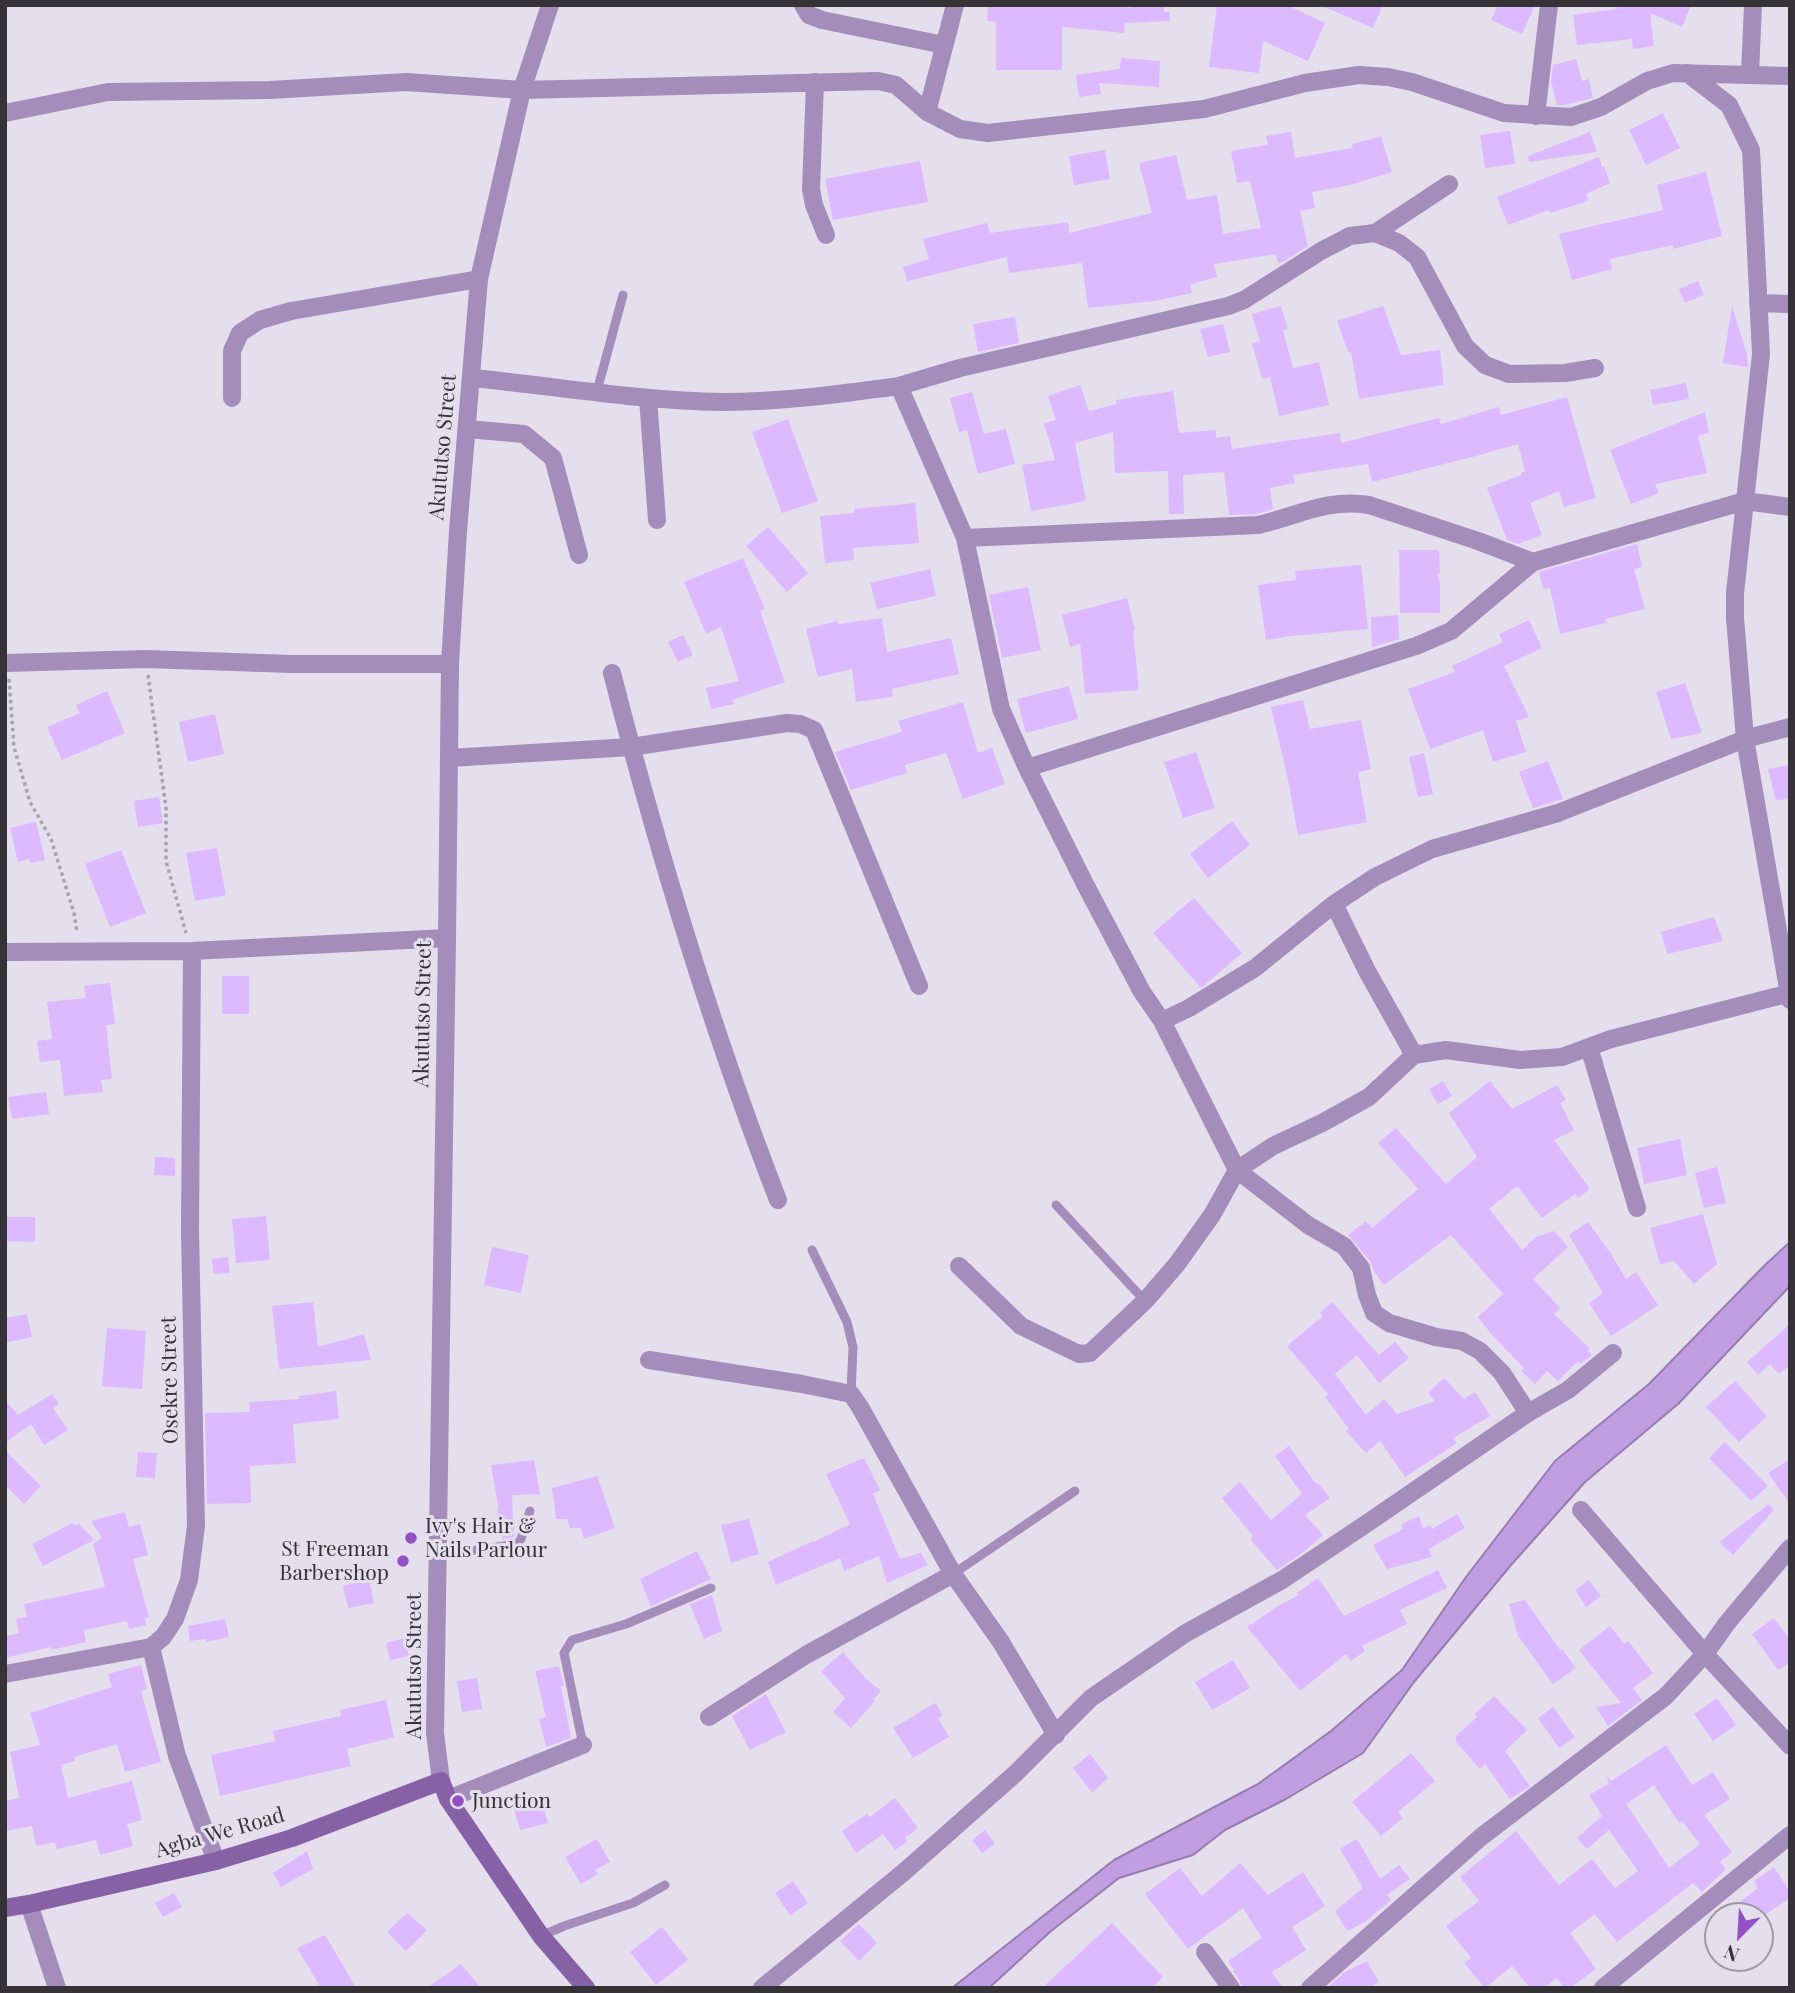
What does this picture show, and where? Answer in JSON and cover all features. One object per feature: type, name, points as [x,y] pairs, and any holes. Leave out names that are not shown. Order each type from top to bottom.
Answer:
[{"type":"main road","name":"Akututso Street","points":[[440,1780],[448,1799],[541,1936],[586,1988]]},
{"type":"main road","name":"Agba We Road","points":[[5,1908],[216,1861],[292,1838],[440,1780]]},
{"type":"street","name":"Akututso Street","points":[[440,1780],[435,1733],[450,664],[479,279],[522,90],[550,5]]},
{"type":"street","points":[[803,5],[809,15],[822,20],[944,45]]},
{"type":"street","points":[[927,112],[955,5]]},
{"type":"street","points":[[1536,116],[1549,5]]},
{"type":"street","points":[[1751,74],[1753,5]]},
{"type":"street","points":[[5,113],[108,92],[270,90],[406,82],[522,90],[878,81],[896,85],[927,112],[960,129],[988,133],[1204,109],[1305,83],[1359,75],[1412,82],[1504,113],[1571,117],[1601,107],[1647,81],[1673,73],[1790,76]]},
{"type":"street","points":[[959,1266],[1021,1326],[1079,1354],[1090,1353],[1145,1301],[1177,1264],[1205,1225],[1237,1170],[1273,1146],[1369,1097],[1414,1055],[1446,1050],[1520,1060],[1562,1057],[1611,1039],[1789,995],[1745,739],[1735,618],[1735,593],[1761,354],[1751,150],[1728,105],[1687,73]]},
{"type":"street","points":[[815,82],[811,189],[814,205],[827,235]]},
{"type":"street","points":[[472,379],[648,398],[723,402],[808,399],[899,386],[960,368],[1228,306],[1244,300],[1321,251],[1350,236],[1375,233],[1449,184]]},
{"type":"street","points":[[1375,233],[1399,243],[1417,257],[1465,346],[1485,365],[1509,373],[1565,373],[1595,368]]},
{"type":"street","points":[[232,398],[232,351],[240,333],[260,320],[291,311],[479,279]]},
{"type":"street","points":[[1759,303],[1790,304]]},
{"type":"street","points":[[899,386],[965,538],[1001,709],[1085,884],[1142,992],[1162,1021],[1237,1170],[1308,1225],[1344,1246],[1361,1268],[1374,1313],[1389,1323],[1436,1337],[1462,1341],[1480,1351],[1502,1373],[1528,1413]]},
{"type":"street","points":[[648,398],[657,520]]},
{"type":"street","points":[[467,429],[524,434],[553,458],[579,555]]},
{"type":"street","points":[[1027,768],[1416,646],[1451,631],[1533,562],[1745,501],[1790,507]]},
{"type":"street","points":[[965,538],[1258,525],[1331,503],[1351,502],[1369,505],[1533,562]]},
{"type":"street","points":[[7,663],[146,659],[292,664],[450,664]]},
{"type":"street","points":[[612,673],[698,978],[741,1106],[778,1200]]},
{"type":"street","points":[[449,758],[631,747],[787,723],[800,724],[814,730],[919,986]]},
{"type":"street","points":[[1162,1021],[1255,968],[1335,904],[1375,877],[1432,849],[1558,813],[1745,739],[1790,727]]},
{"type":"street","points":[[1335,904],[1367,971],[1414,1055]]},
{"type":"street","points":[[5,951],[191,951],[447,938]]},
{"type":"street","name":"Osekre Street","points":[[151,1647],[163,1637],[175,1619],[189,1580],[196,1526],[190,1231],[191,951]]},
{"type":"street","points":[[1589,1047],[1637,1209]]},
{"type":"street","points":[[762,1988],[904,1872],[1016,1773],[1091,1698],[1185,1633],[1282,1580],[1528,1413],[1568,1390],[1613,1353]]},
{"type":"street","points":[[649,1360],[851,1394],[953,1574],[1001,1642],[1056,1735]]},
{"type":"street","points":[[1581,1510],[1705,1654],[1790,1746]]},
{"type":"street","points":[[1310,1988],[1481,1837],[1666,1696],[1705,1654],[1727,1623],[1790,1548]]},
{"type":"street","points":[[709,1717],[806,1654],[953,1574]]},
{"type":"street","points":[[5,1674],[151,1647],[177,1756],[216,1861]]},
{"type":"street","points":[[448,1799],[583,1745]]},
{"type":"street","points":[[1603,1988],[1790,1835]]},
{"type":"street","points":[[29,1904],[57,1988]]},
{"type":"street","points":[[1205,1952],[1231,1988]]},
{"type":"lane","points":[[597,391],[623,295]]},
{"type":"lane","points":[[1056,1205],[1145,1301]]},
{"type":"lane","points":[[812,1250],[847,1322],[853,1347],[851,1394]]},
{"type":"lane","points":[[953,1574],[1075,1491]]},
{"type":"lane","points":[[437,1556],[517,1544],[530,1511]]},
{"type":"lane","points":[[583,1745],[564,1653],[572,1640],[626,1624],[711,1588]]},
{"type":"lane","points":[[541,1936],[633,1903],[665,1885]]},
{"type":"path","points":[[146,659],[166,808],[166,861],[191,951]]},
{"type":"path","points":[[7,663],[14,747],[30,802],[51,839],[75,913],[80,952]]},
{"type":"shaded area","points":[[1790,1242],[1790,1286],[1678,1404],[1585,1482],[1511,1565],[1414,1682],[1363,1753],[1286,1799],[1225,1830],[1193,1855],[1119,1878],[1051,1931],[989,1988],[952,1988],[1114,1860],[1258,1784],[1331,1731],[1402,1670],[1466,1577],[1555,1461],[1649,1384]]},
{"type":"building","points":[[988,5],[1109,5],[1131,8],[1131,5],[1164,5],[1164,12],[1170,12],[1170,21],[1125,23],[1124,33],[1062,27],[1062,70],[996,70],[996,22],[987,21]]},
{"type":"building","points":[[1217,5],[1287,5],[1325,23],[1308,61],[1263,41],[1259,73],[1209,67]]},
{"type":"building","points":[[1320,5],[1383,5],[1373,28]]},
{"type":"building","points":[[1498,5],[1535,5],[1522,34],[1491,20]]},
{"type":"building","points":[[1617,5],[1691,5],[1682,27],[1650,13],[1654,46],[1633,49],[1632,39],[1577,45],[1573,15],[1617,9]]},
{"type":"building","points":[[1121,58],[1160,61],[1159,87],[1099,83],[1101,94],[1079,97],[1076,75],[1120,69]]},
{"type":"building","points":[[1576,59],[1582,81],[1589,79],[1593,98],[1557,105],[1551,82],[1553,65]]},
{"type":"building","points":[[1663,113],[1680,148],[1646,165],[1629,130]]},
{"type":"building","points":[[1510,131],[1515,164],[1485,168],[1480,135]]},
{"type":"building","points":[[1291,132],[1295,158],[1353,148],[1352,144],[1381,136],[1392,172],[1350,185],[1312,192],[1315,208],[1300,211],[1308,246],[1283,262],[1278,263],[1276,254],[1214,264],[1217,277],[1190,284],[1192,293],[1154,301],[1088,308],[1082,263],[1009,273],[1007,257],[907,281],[903,267],[929,259],[923,239],[987,223],[990,233],[1068,222],[1069,233],[1152,213],[1139,163],[1176,155],[1187,200],[1217,195],[1223,234],[1261,228],[1250,181],[1237,183],[1231,151],[1268,145],[1266,136]]},
{"type":"building","points":[[1590,132],[1597,152],[1529,162],[1528,156]]},
{"type":"building","points":[[1105,150],[1110,179],[1074,185],[1069,156]]},
{"type":"building","points":[[1599,157],[1610,183],[1586,194],[1588,201],[1550,213],[1549,210],[1508,225],[1497,197]]},
{"type":"building","points":[[920,161],[928,202],[833,220],[825,179]]},
{"type":"building","points":[[1706,172],[1722,236],[1673,249],[1673,245],[1610,259],[1612,269],[1572,280],[1559,234],[1663,210],[1657,185]]},
{"type":"building","points":[[1698,281],[1704,295],[1685,303],[1679,289]]},
{"type":"building","points":[[1281,306],[1288,329],[1283,330],[1293,368],[1319,362],[1329,405],[1279,416],[1270,377],[1262,379],[1252,343],[1260,341],[1252,314]]},
{"type":"building","points":[[1383,306],[1401,355],[1440,350],[1444,385],[1359,399],[1351,351],[1348,352],[1337,321]]},
{"type":"building","points":[[1732,306],[1747,354],[1748,367],[1723,363]]},
{"type":"building","points":[[1015,317],[1019,343],[978,352],[973,324]]},
{"type":"building","points":[[1223,324],[1230,352],[1208,357],[1200,329]]},
{"type":"building","points":[[1686,383],[1689,399],[1653,405],[1650,390]]},
{"type":"building","points":[[1080,385],[1089,411],[1117,404],[1116,400],[1173,391],[1179,433],[1216,430],[1216,438],[1230,436],[1232,449],[1340,433],[1341,443],[1439,418],[1441,424],[1499,407],[1501,415],[1567,397],[1596,498],[1564,507],[1559,491],[1530,503],[1542,535],[1518,544],[1507,540],[1487,488],[1525,471],[1518,444],[1372,482],[1368,464],[1293,475],[1295,483],[1270,488],[1273,509],[1256,514],[1229,515],[1224,472],[1183,475],[1184,514],[1169,514],[1168,471],[1115,473],[1113,432],[1075,443],[1086,501],[1031,511],[1022,465],[1055,460],[1044,423],[1056,420],[1048,396]]},
{"type":"building","points":[[972,392],[984,434],[1006,429],[1015,464],[978,474],[967,430],[959,432],[950,398]]},
{"type":"building","points":[[1705,412],[1709,433],[1698,435],[1707,473],[1655,484],[1659,493],[1631,504],[1610,450]]},
{"type":"building","points":[[788,419],[818,501],[782,513],[752,432]]},
{"type":"building","points":[[915,503],[919,543],[853,548],[854,560],[825,563],[820,516],[854,513],[854,509]]},
{"type":"building","points":[[768,527],[808,573],[787,592],[746,546]]},
{"type":"building","points":[[1637,544],[1642,567],[1634,569],[1645,609],[1605,619],[1606,623],[1560,634],[1550,588],[1543,589],[1539,572]]},
{"type":"building","points":[[1399,550],[1439,550],[1440,573],[1437,574],[1440,583],[1440,613],[1400,613]]},
{"type":"building","points":[[743,558],[765,609],[760,611],[785,682],[732,700],[734,704],[711,709],[706,688],[739,681],[721,627],[706,634],[684,582]]},
{"type":"building","points":[[1361,565],[1368,629],[1266,640],[1258,585],[1296,580],[1295,571]]},
{"type":"building","points":[[930,569],[936,596],[877,609],[870,583]]},
{"type":"building","points":[[1028,587],[1041,650],[1002,658],[989,595]]},
{"type":"building","points":[[1127,598],[1135,630],[1139,690],[1085,694],[1080,644],[1070,647],[1062,615]]},
{"type":"building","points":[[1398,615],[1399,639],[1372,647],[1371,617]]},
{"type":"building","points":[[882,618],[887,652],[951,638],[959,674],[892,689],[893,697],[856,702],[852,669],[818,677],[806,629],[837,621],[838,624]]},
{"type":"building","points":[[1529,620],[1542,648],[1504,666],[1529,717],[1516,721],[1526,752],[1493,762],[1483,730],[1430,749],[1408,689],[1455,672],[1452,666],[1503,642],[1499,634]]},
{"type":"building","points":[[683,635],[693,655],[678,662],[668,642]]},
{"type":"building","points":[[1685,683],[1702,733],[1671,739],[1656,692]]},
{"type":"building","points":[[1069,686],[1078,719],[1026,733],[1017,699]]},
{"type":"building","points":[[107,691],[125,733],[62,760],[47,727],[80,713],[76,705]]},
{"type":"building","points":[[1303,700],[1310,729],[1361,720],[1371,769],[1358,772],[1367,822],[1298,835],[1271,707]]},
{"type":"building","points":[[963,702],[978,753],[992,748],[1005,784],[963,799],[946,753],[905,765],[907,773],[851,790],[835,752],[902,732],[898,721]]},
{"type":"building","points":[[215,714],[224,754],[188,762],[179,722]]},
{"type":"building","points":[[1196,752],[1215,808],[1183,818],[1164,762]]},
{"type":"building","points":[[1424,753],[1433,794],[1418,797],[1409,757]]},
{"type":"building","points":[[1548,761],[1563,799],[1533,808],[1519,772]]},
{"type":"building","points":[[1790,765],[1790,799],[1776,800],[1768,769]]},
{"type":"building","points":[[159,797],[163,823],[138,827],[134,801]]},
{"type":"building","points":[[1232,821],[1250,845],[1208,878],[1190,854]]},
{"type":"building","points":[[36,822],[45,860],[30,863],[29,859],[18,862],[10,828]]},
{"type":"building","points":[[217,848],[226,895],[195,901],[186,853]]},
{"type":"building","points":[[121,850],[146,913],[110,927],[85,864]]},
{"type":"building","points":[[1194,898],[1242,953],[1201,988],[1153,933]]},
{"type":"building","points":[[1714,917],[1723,941],[1667,954],[1661,932]]},
{"type":"building","points":[[222,976],[249,976],[249,1014],[222,1014]]},
{"type":"building","points":[[110,983],[115,1024],[106,1025],[112,1079],[101,1080],[103,1092],[64,1096],[60,1060],[40,1062],[37,1041],[52,1039],[47,1002],[86,998],[84,986]]},
{"type":"building","points":[[1443,1081],[1452,1096],[1438,1104],[1429,1089]]},
{"type":"building","points":[[1490,1081],[1512,1109],[1557,1085],[1566,1100],[1560,1103],[1574,1130],[1554,1140],[1590,1189],[1578,1198],[1575,1194],[1542,1218],[1517,1186],[1489,1209],[1522,1250],[1536,1237],[1554,1231],[1568,1247],[1533,1279],[1560,1308],[1554,1314],[1590,1349],[1588,1350],[1592,1355],[1580,1364],[1578,1361],[1558,1381],[1547,1371],[1535,1384],[1521,1371],[1524,1368],[1478,1317],[1503,1294],[1451,1235],[1384,1285],[1370,1261],[1348,1235],[1366,1221],[1372,1228],[1418,1189],[1378,1143],[1396,1128],[1446,1184],[1477,1157],[1449,1113]]},
{"type":"building","points":[[46,1092],[49,1114],[12,1119],[8,1097]]},
{"type":"building","points":[[1680,1139],[1687,1175],[1644,1184],[1637,1148]]},
{"type":"building","points":[[155,1157],[175,1158],[175,1176],[154,1175]]},
{"type":"building","points":[[1717,1167],[1726,1203],[1704,1208],[1695,1173]]},
{"type":"building","points":[[1703,1214],[1717,1264],[1694,1284],[1674,1261],[1660,1264],[1650,1228]]},
{"type":"building","points":[[266,1216],[270,1260],[236,1263],[232,1219]]},
{"type":"building","points":[[5,1217],[35,1217],[35,1242],[5,1241]]},
{"type":"building","points":[[1588,1222],[1626,1279],[1636,1272],[1658,1305],[1611,1336],[1589,1303],[1603,1293],[1569,1235]]},
{"type":"building","points":[[492,1247],[529,1255],[521,1293],[484,1285]]},
{"type":"building","points":[[228,1257],[230,1273],[213,1274],[212,1259]]},
{"type":"building","points":[[313,1302],[318,1347],[364,1334],[371,1360],[279,1369],[272,1306]]},
{"type":"building","points":[[1332,1302],[1379,1355],[1395,1342],[1409,1358],[1379,1383],[1357,1355],[1335,1374],[1366,1415],[1384,1399],[1397,1414],[1435,1401],[1428,1393],[1444,1378],[1464,1399],[1475,1392],[1490,1416],[1453,1438],[1457,1443],[1405,1477],[1380,1441],[1366,1453],[1346,1431],[1349,1429],[1325,1397],[1328,1394],[1287,1346],[1323,1316],[1320,1313]]},
{"type":"building","points":[[27,1314],[32,1337],[5,1343],[5,1318]]},
{"type":"building","points":[[1790,1324],[1790,1365],[1779,1374],[1770,1364],[1758,1375],[1747,1362]]},
{"type":"building","points":[[107,1328],[146,1331],[142,1389],[102,1386]]},
{"type":"building","points":[[1735,1381],[1767,1416],[1739,1442],[1706,1407]]},
{"type":"building","points":[[336,1391],[339,1419],[293,1424],[296,1463],[250,1466],[251,1503],[207,1504],[205,1413],[250,1412],[249,1402],[299,1399],[299,1396]]},
{"type":"building","points":[[52,1394],[59,1404],[53,1408],[68,1430],[44,1445],[31,1424],[5,1443],[5,1400],[18,1415]]},
{"type":"building","points":[[1725,1442],[1768,1486],[1751,1501],[1709,1458]]},
{"type":"building","points":[[1289,1446],[1316,1484],[1318,1483],[1330,1498],[1305,1515],[1323,1535],[1277,1570],[1250,1539],[1253,1536],[1222,1498],[1240,1482],[1271,1520],[1302,1494],[1275,1456]]},
{"type":"building","points":[[5,1450],[41,1486],[24,1504],[5,1485]]},
{"type":"building","points":[[138,1452],[157,1453],[155,1478],[136,1477]]},
{"type":"building","points":[[864,1458],[880,1490],[873,1494],[900,1559],[921,1553],[928,1565],[887,1583],[879,1556],[844,1571],[840,1558],[776,1585],[768,1562],[850,1524],[826,1474]]},
{"type":"building","points":[[1790,1459],[1790,1504],[1768,1473]]},
{"type":"building","points":[[534,1460],[540,1494],[512,1495],[514,1537],[503,1539],[501,1527],[497,1527],[498,1505],[491,1465]]},
{"type":"building","points":[[597,1476],[615,1528],[584,1539],[581,1528],[570,1528],[567,1519],[556,1519],[552,1488]]},
{"type":"building","points":[[1769,1504],[1774,1510],[1733,1555],[1719,1542]]},
{"type":"building","points":[[125,1512],[129,1527],[140,1524],[148,1555],[133,1559],[149,1617],[145,1618],[146,1625],[129,1629],[127,1621],[84,1630],[86,1642],[5,1658],[5,1636],[19,1633],[16,1619],[27,1617],[24,1604],[105,1587],[93,1544],[102,1538],[91,1521]]},
{"type":"building","points":[[1457,1514],[1465,1528],[1429,1549],[1432,1557],[1387,1569],[1373,1545],[1403,1529],[1401,1524],[1419,1516],[1423,1528],[1431,1525],[1432,1529]]},
{"type":"building","points":[[749,1519],[759,1554],[731,1563],[721,1525]]},
{"type":"building","points":[[73,1523],[79,1524],[94,1540],[43,1566],[32,1544]]},
{"type":"building","points":[[697,1551],[711,1579],[651,1606],[640,1579]]},
{"type":"building","points":[[1438,1570],[1447,1588],[1400,1610],[1407,1624],[1362,1646],[1365,1651],[1351,1661],[1346,1654],[1300,1691],[1247,1627],[1299,1595],[1297,1593],[1318,1578],[1344,1616]]},
{"type":"building","points":[[369,1580],[374,1603],[348,1608],[343,1586]]},
{"type":"building","points":[[1589,1580],[1601,1596],[1586,1607],[1575,1590]]},
{"type":"building","points":[[712,1595],[722,1631],[704,1639],[690,1604]]},
{"type":"building","points":[[1525,1600],[1576,1668],[1553,1684],[1518,1636],[1509,1604]]},
{"type":"building","points":[[1774,1618],[1790,1640],[1790,1663],[1778,1670],[1752,1634]]},
{"type":"building","points":[[225,1619],[229,1637],[206,1642],[205,1639],[190,1641],[188,1626]]},
{"type":"building","points":[[1610,1626],[1624,1644],[1628,1641],[1653,1673],[1633,1688],[1643,1699],[1608,1726],[1596,1707],[1621,1703],[1579,1650]]},
{"type":"building","points":[[405,1638],[409,1656],[390,1660],[386,1643]]},
{"type":"building","points":[[843,1652],[866,1679],[881,1691],[851,1728],[833,1712],[845,1698],[821,1671]]},
{"type":"building","points":[[1233,1660],[1250,1688],[1212,1710],[1195,1682]]},
{"type":"building","points":[[141,1665],[147,1689],[141,1691],[161,1762],[125,1772],[117,1744],[74,1757],[75,1761],[61,1765],[68,1798],[132,1781],[142,1820],[127,1824],[133,1846],[100,1855],[96,1840],[57,1849],[55,1842],[36,1846],[32,1826],[5,1831],[5,1801],[19,1798],[10,1752],[40,1745],[30,1713],[112,1687],[108,1674]]},
{"type":"building","points":[[559,1666],[571,1738],[546,1747],[539,1719],[546,1717],[535,1671]]},
{"type":"building","points":[[477,1678],[482,1709],[462,1712],[457,1681]]},
{"type":"building","points":[[766,1694],[786,1732],[750,1750],[732,1716]]},
{"type":"building","points":[[1494,1696],[1527,1730],[1505,1751],[1530,1786],[1510,1799],[1485,1764],[1480,1769],[1456,1742],[1456,1736],[1477,1717],[1475,1714]]},
{"type":"building","points":[[1717,1698],[1736,1725],[1713,1741],[1694,1714]]},
{"type":"building","points":[[386,1700],[394,1737],[347,1749],[351,1766],[220,1796],[211,1755],[275,1741],[273,1731],[341,1716],[340,1710]]},
{"type":"building","points":[[935,1703],[943,1715],[938,1718],[949,1737],[913,1758],[893,1728]]},
{"type":"building","points":[[1553,1707],[1575,1737],[1559,1748],[1538,1718]]},
{"type":"building","points":[[1666,1745],[1692,1785],[1713,1772],[1730,1799],[1704,1815],[1732,1852],[1720,1862],[1726,1869],[1702,1892],[1693,1883],[1617,1942],[1595,1914],[1570,1933],[1596,1969],[1570,1988],[1564,1988],[1557,1978],[1544,1988],[1530,1988],[1512,1966],[1485,1988],[1464,1963],[1471,1958],[1446,1926],[1479,1901],[1460,1877],[1516,1831],[1559,1885],[1592,1859],[1615,1888],[1638,1871],[1609,1830],[1587,1849],[1577,1838],[1602,1816],[1589,1795],[1609,1785],[1607,1776],[1611,1781]],"holes":[[[1654,1785],[1679,1823],[1682,1821],[1700,1844],[1669,1868],[1626,1804]]]},
{"type":"building","points":[[1411,1753],[1435,1781],[1398,1812],[1403,1818],[1381,1836],[1352,1802]]},
{"type":"building","points":[[1090,1754],[1108,1778],[1092,1793],[1073,1768]]},
{"type":"building","points":[[540,1795],[548,1823],[520,1830],[512,1803]]},
{"type":"building","points":[[895,1798],[918,1828],[905,1838],[907,1842],[895,1850],[883,1834],[856,1853],[842,1831],[867,1814],[870,1817]]},
{"type":"building","points":[[985,1830],[995,1844],[982,1853],[972,1840]]},
{"type":"building","points":[[597,1839],[610,1862],[595,1870],[598,1874],[581,1884],[565,1857]]},
{"type":"building","points":[[1357,1839],[1380,1879],[1399,1865],[1410,1879],[1387,1895],[1391,1900],[1365,1922],[1347,1931],[1335,1911],[1363,1888],[1340,1849]]},
{"type":"building","points":[[307,1851],[313,1869],[281,1887],[273,1873]]},
{"type":"building","points":[[1240,1863],[1268,1895],[1303,1872],[1325,1906],[1292,1927],[1306,1950],[1272,1972],[1283,1988],[1242,1988],[1228,1961],[1262,1938],[1243,1908],[1188,1949],[1145,1894],[1180,1868],[1202,1896]]},
{"type":"building","points":[[1774,1867],[1790,1892],[1790,1898],[1774,1909],[1774,1902],[1740,1902],[1758,1888],[1754,1881]]},
{"type":"building","points":[[793,1881],[808,1903],[790,1915],[775,1893]]},
{"type":"building","points":[[174,1893],[182,1907],[163,1917],[155,1903]]},
{"type":"building","points":[[407,1913],[427,1930],[406,1951],[387,1932]]},
{"type":"building","points":[[1112,1923],[1163,1977],[1152,1988],[1042,1988]]},
{"type":"building","points":[[859,1924],[877,1943],[859,1961],[840,1941]]},
{"type":"building","points":[[662,1927],[688,1960],[656,1985],[630,1952]]},
{"type":"building","points":[[325,1935],[356,1988],[321,1988],[297,1948]]},
{"type":"building","points":[[1367,1961],[1379,1982],[1369,1988],[1327,1988],[1345,1972]]},
{"type":"building","points":[[461,1964],[481,1988],[427,1988]]},
{"type":"place","name":"Ivy's Hair & Nails Parlour","points":[[411,1538]]},
{"type":"place","name":"St Freeman Barbershop","points":[[403,1561]]},
{"type":"place","name":"Junction","points":[[458,1801]]}]
